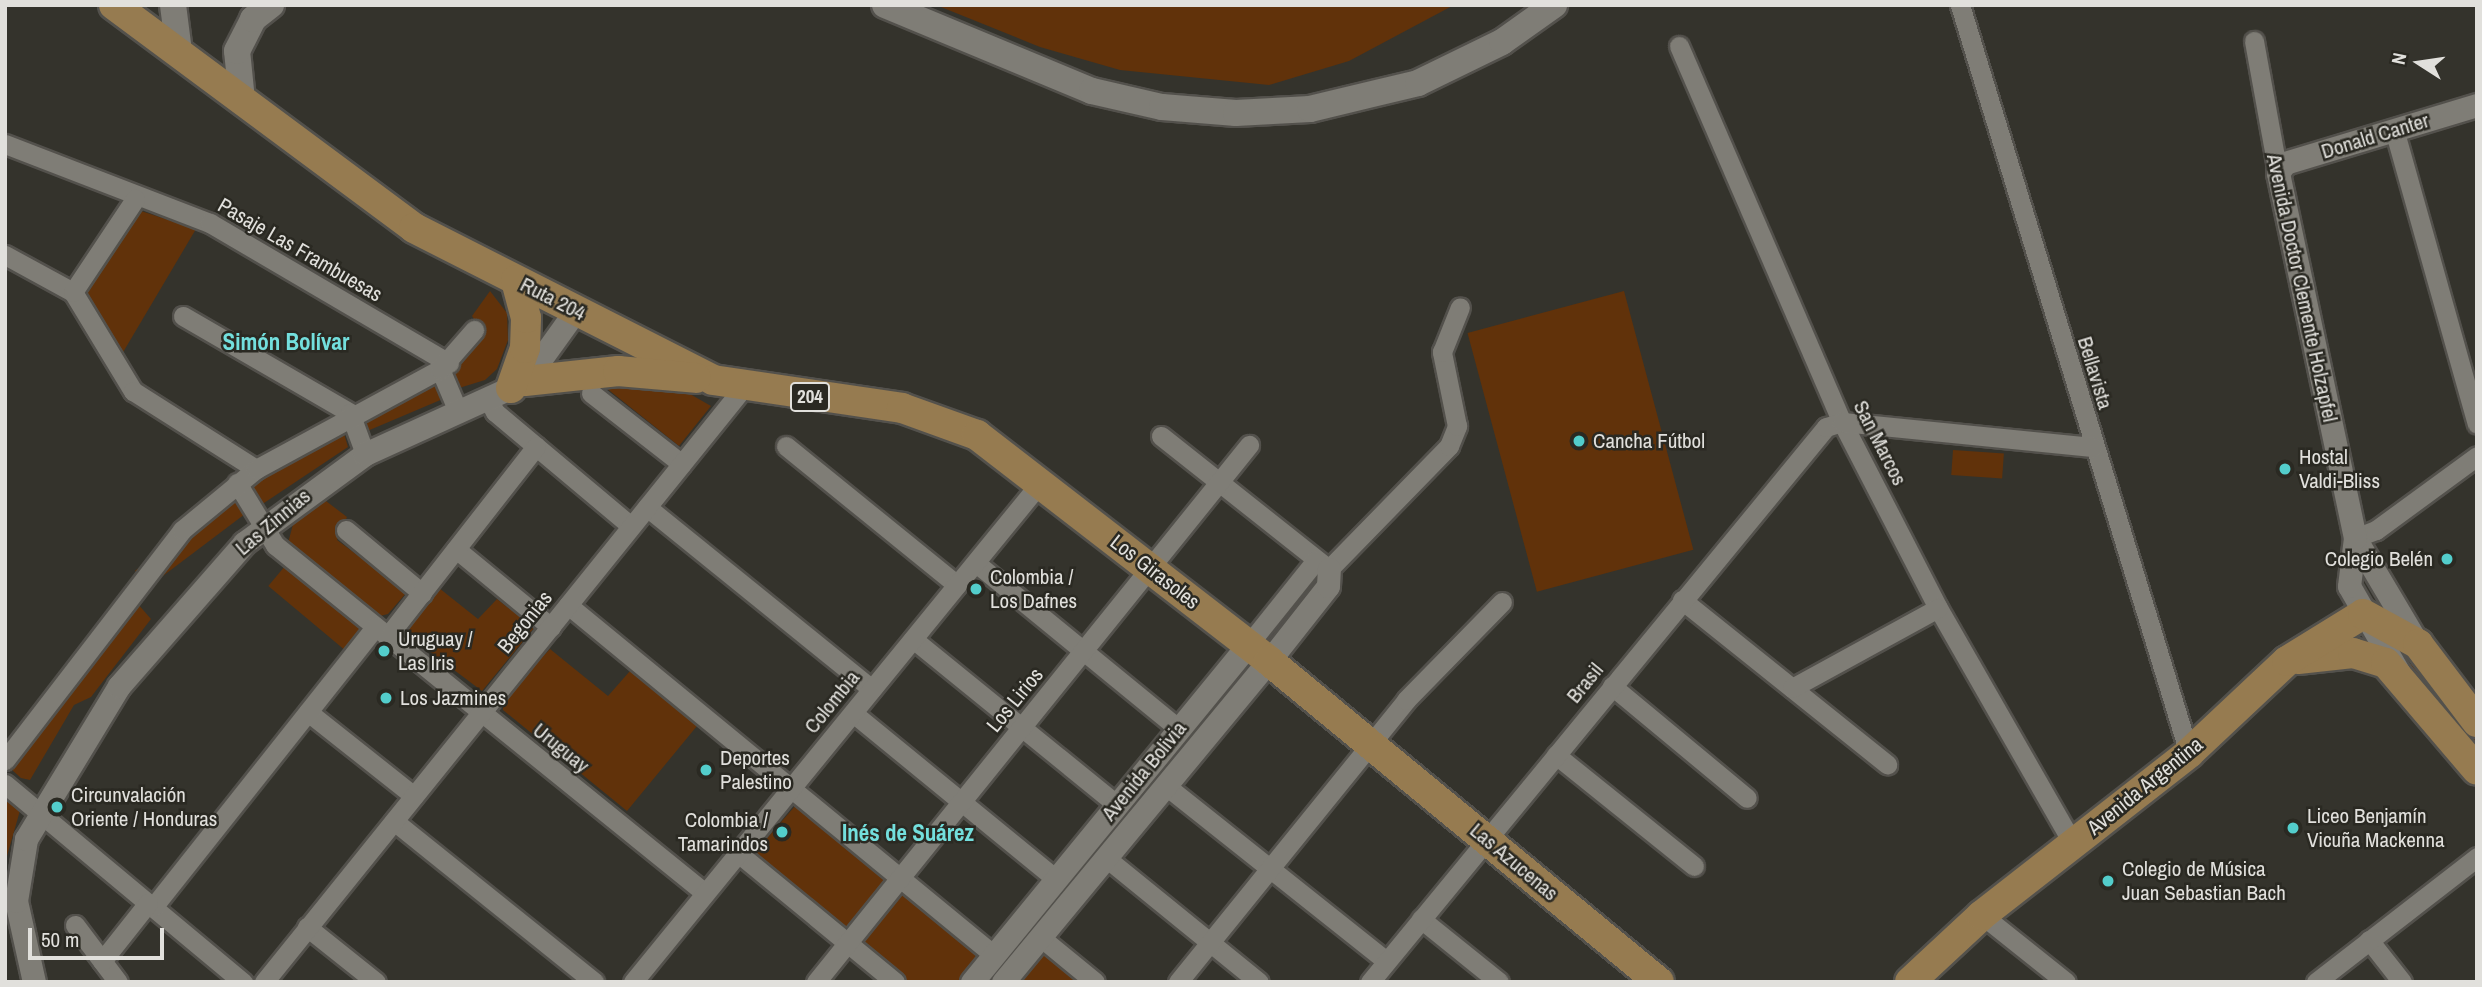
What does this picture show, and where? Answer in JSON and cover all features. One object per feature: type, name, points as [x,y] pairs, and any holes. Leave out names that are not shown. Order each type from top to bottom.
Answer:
[{"type":"main road","name":"Ruta 204","points":[[114,5],[384,208],[516,280],[713,380],[743,388],[924,414],[977,435],[1040,483]]},
{"type":"main road","points":[[173,5],[179,52]]},
{"type":"main road","points":[[242,100],[237,51],[253,19],[271,5]]},
{"type":"main road","points":[[885,5],[1092,91],[1161,107],[1236,113],[1310,109],[1418,83],[1493,47],[1554,5]]},
{"type":"main road","points":[[516,280],[525,338],[508,388],[618,371],[713,380]]},
{"type":"main road","name":"Los Girasoles","points":[[1040,483],[1259,653]]},
{"type":"main road","points":[[2287,661],[2363,614],[2392,624],[2418,644],[2473,710]]},
{"type":"main road","name":"Las Azucenas","points":[[1259,653],[1659,982]]},
{"type":"main road","points":[[2287,661],[2353,653],[2399,673]]},
{"type":"main road","name":"Avenida Argentina","points":[[1910,982],[1982,915],[2189,753],[2287,661]]},
{"type":"main road","name":"Avenida Doctor Clemente Holzapfel","points":[[2399,673],[2477,770]]},
{"type":"street","name":"Bellavista","points":[[1960,5],[2093,447],[2189,753]]},
{"type":"street","name":"Avenida Doctor Clemente Holzapfel","points":[[2254,41],[2278,173],[2355,538],[2349,586],[2399,673]]},
{"type":"street","name":"San Marcos","points":[[1679,46],[1842,422],[1938,608],[2073,844]]},
{"type":"street","name":"Donald Canter","points":[[2278,173],[2285,163],[2477,105]]},
{"type":"street","points":[[2394,129],[2477,424]]},
{"type":"street","name":"Pasaje Las Frambuesas","points":[[5,144],[135,199],[210,223],[445,366]]},
{"type":"street","points":[[72,292],[135,199]]},
{"type":"street","points":[[5,255],[72,292],[133,391],[256,469]]},
{"type":"street","points":[[1161,436],[1218,486],[1323,564],[1449,446],[1457,426],[1442,352],[1460,307]]},
{"type":"street","points":[[576,310],[508,388],[495,412],[631,526]]},
{"type":"street","points":[[183,316],[350,414],[365,454]]},
{"type":"street","points":[[5,760],[182,530],[256,469],[350,414],[445,366],[474,330]]},
{"type":"street","points":[[445,366],[457,410]]},
{"type":"street","name":"Las Zinnias","points":[[34,982],[18,931],[13,871],[36,815],[119,686],[263,527],[365,454],[508,388]]},
{"type":"street","name":"Begonias","points":[[264,982],[743,388]]},
{"type":"street","points":[[591,393],[682,464]]},
{"type":"street","points":[[1842,422],[2093,447]]},
{"type":"street","name":"Brasil","points":[[1370,982],[1826,428],[1842,422]]},
{"type":"street","name":"Los Lirios","points":[[816,982],[1249,445]]},
{"type":"street","points":[[102,961],[308,712],[381,632],[422,593],[536,446]]},
{"type":"street","points":[[786,446],[957,585]]},
{"type":"street","points":[[2418,644],[2355,538],[2376,530],[2477,456]]},
{"type":"street","name":"Uruguay","points":[[237,483],[275,545],[705,893]]},
{"type":"street","name":"Colombia","points":[[634,982],[1040,483]]},
{"type":"street","points":[[647,508],[872,689]]},
{"type":"street","points":[[346,530],[422,593]]},
{"type":"street","points":[[456,549],[551,627]]},
{"type":"street","points":[[976,562],[1179,729]]},
{"type":"street","name":"Avenida Bolivia","points":[[972,982],[1179,729],[1328,586],[1323,564]]},
{"type":"street","points":[[1682,600],[1887,764]]},
{"type":"street","points":[[1178,982],[1370,743],[1502,602]]},
{"type":"street","points":[[568,605],[994,955]]},
{"type":"street","points":[[1792,688],[1938,608]]},
{"type":"street","points":[[913,639],[1117,805]]},
{"type":"street","name":"Avenida Bolivia","points":[[1003,982],[1166,785],[1259,653]]},
{"type":"street","points":[[1612,686],[1747,797]]},
{"type":"street","points":[[308,712],[414,796]]},
{"type":"street","points":[[853,713],[1056,879]]},
{"type":"street","points":[[1556,755],[1694,866]]},
{"type":"street","points":[[5,784],[36,815],[151,905],[243,982]]},
{"type":"street","points":[[1166,785],[1386,961]]},
{"type":"street","points":[[394,821],[594,982]]},
{"type":"street","points":[[738,853],[895,982]]},
{"type":"street","points":[[1105,857],[1259,982]]},
{"type":"street","points":[[2316,982],[2477,857]]},
{"type":"street","points":[[1982,915],[2066,982]]},
{"type":"street","points":[[1421,919],[1499,982]]},
{"type":"street","points":[[75,925],[118,982]]},
{"type":"street","points":[[307,928],[376,982]]},
{"type":"street","points":[[1039,936],[1095,982]]},
{"type":"street","points":[[2369,940],[2402,982]]},
{"type":"shaded area","points":[[936,5],[1454,5],[1349,61],[1269,85],[1120,70],[1040,47]]},
{"type":"shaded area","points":[[138,210],[196,229],[122,354],[85,293]]},
{"type":"shaded area","points":[[490,291],[507,313],[508,340],[497,369],[485,380],[459,388],[453,373],[482,332],[472,316]]},
{"type":"shaded area","name":"Cancha Fútbol","points":[[1624,291],[1693,550],[1537,592],[1468,333]]},
{"type":"shaded area","points":[[604,379],[676,386],[711,406],[679,446],[605,387]]},
{"type":"shaded area","points":[[434,380],[442,399],[367,431],[359,412]]},
{"type":"shaded area","points":[[342,427],[348,447],[261,505],[248,487]]},
{"type":"shaded area","points":[[1953,450],[2004,454],[2002,478],[1951,475]]},
{"type":"shaded area","points":[[234,496],[247,513],[148,587],[135,571]]},
{"type":"shaded area","points":[[326,501],[347,517],[337,540],[407,592],[388,614],[380,616],[288,543],[295,517]]},
{"type":"shaded area","points":[[285,566],[364,632],[347,652],[268,586]]},
{"type":"shaded area","points":[[439,588],[478,619],[497,599],[534,628],[482,691],[405,633]]},
{"type":"shaded area","points":[[137,603],[151,619],[91,697],[74,705],[30,780],[21,778],[11,769],[11,759]]},
{"type":"shaded area","points":[[550,649],[608,696],[630,671],[697,726],[627,811],[503,710],[503,698]]},
{"type":"shaded area","points":[[2412,661],[2477,741],[2477,753],[2410,667]]},
{"type":"shaded area","points":[[5,796],[21,807],[5,863]]},
{"type":"shaded area","points":[[796,805],[987,956],[965,982],[905,982],[752,855]]},
{"type":"shaded area","points":[[1039,943],[1086,982],[1008,982]]},
{"type":"place","name":"Cancha Fútbol","points":[[1579,441]]},
{"type":"place","name":"Hostal Valdi-Bliss","points":[[2285,469]]},
{"type":"place","name":"Colegio Belén","points":[[2447,559]]},
{"type":"place","name":"Colombia / Los Dafnes","points":[[976,589]]},
{"type":"place","name":"Uruguay / Las Iris","points":[[384,651]]},
{"type":"place","name":"Los Jazmines","points":[[386,698]]},
{"type":"place","name":"Deportes Palestino","points":[[706,770]]},
{"type":"place","name":"Circunvalación Oriente / Honduras","points":[[57,807]]},
{"type":"place","name":"Liceo Benjamín Vicuña Mackenna","points":[[2293,828]]},
{"type":"place","name":"Colombia / Tamarindos","points":[[782,832]]},
{"type":"place","name":"Colegio de Música Juan Sebastian Bach","points":[[2108,881]]},
{"type":"district","name":"Simón Bolívar","points":[[286,342]]},
{"type":"district","name":"Inés de Suárez","points":[[908,833]]}]
